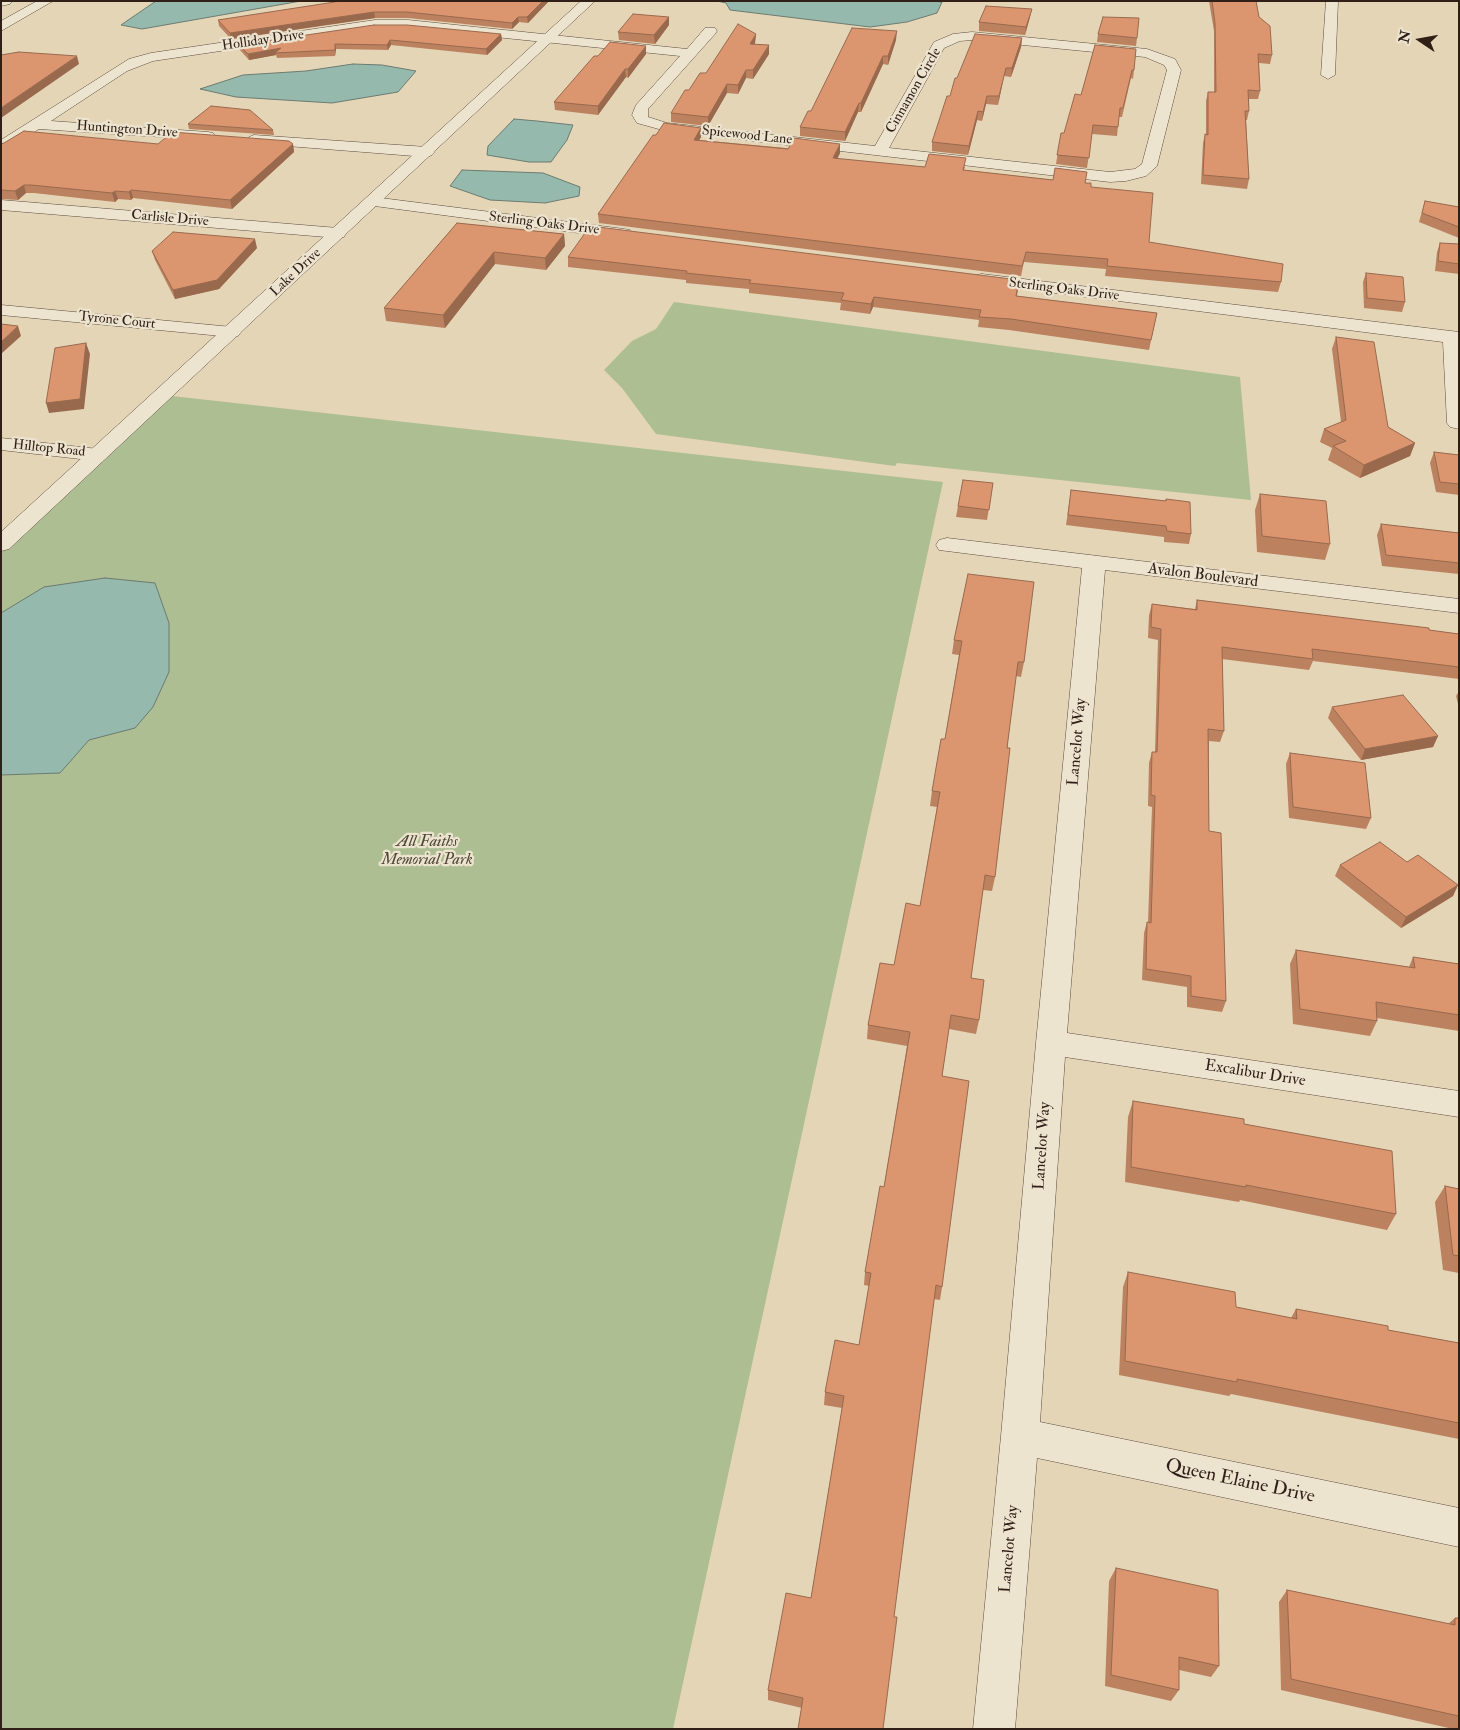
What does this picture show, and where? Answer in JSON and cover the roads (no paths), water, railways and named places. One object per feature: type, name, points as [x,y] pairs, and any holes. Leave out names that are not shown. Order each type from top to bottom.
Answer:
[{"type":"street","points":[[1,2],[6,1]]},
{"type":"street","points":[[1,27],[47,1]]},
{"type":"street","name":"Lake Drive","points":[[1,544],[590,1]]},
{"type":"street","points":[[1328,75],[1332,1]]},
{"type":"street","name":"Holliday Drive","points":[[1,147],[122,68],[151,58],[391,23],[549,38]]},
{"type":"street","name":"Spicewood Lane","points":[[710,31],[641,108],[639,115],[642,120],[666,127],[880,151]]},
{"type":"street","name":"Cinnamon Circle","points":[[972,36],[1147,53],[1170,62],[1174,70],[1149,166],[1140,173],[1110,177],[880,151],[939,45],[958,37],[972,36]]},
{"type":"street","points":[[549,38],[690,53]]},
{"type":"street","name":"Huntington Drive","points":[[38,124],[222,137]]},
{"type":"street","points":[[242,139],[427,152]]},
{"type":"street","name":"Sterling Oaks Drive","points":[[373,202],[638,236]]},
{"type":"street","name":"Carlisle Drive","points":[[1,205],[338,233]]},
{"type":"street","name":"Sterling Oaks Drive","points":[[962,277],[1455,338]]},
{"type":"street","name":"Tyrone Court","points":[[1,310],[232,332]]},
{"type":"street","points":[[1455,338],[1457,423]]},
{"type":"street","name":"Hilltop Road","points":[[1,444],[98,455]]},
{"type":"street","name":"Avalon Boulevard","points":[[947,545],[1459,606]]},
{"type":"street","name":"Lancelot Way","points":[[994,1729],[1020,1436],[1051,1043],[1094,563]]},
{"type":"street","name":"Excalibur Drive","points":[[1051,1043],[1459,1104]]},
{"type":"street","name":"Queen Elaine Drive","points":[[1020,1436],[1459,1528]]},
{"type":"water","points":[[156,1],[301,1],[142,29],[121,25]]},
{"type":"water","points":[[717,1],[942,2],[937,13],[907,22],[870,27],[730,10],[726,3]]},
{"type":"water","points":[[353,64],[382,65],[416,71],[398,92],[332,103],[236,97],[200,89],[243,75],[306,71]]},
{"type":"water","points":[[514,119],[573,125],[567,140],[551,162],[529,162],[487,155],[488,146]]},
{"type":"water","points":[[462,170],[543,173],[580,187],[579,196],[545,203],[490,200],[450,186]]},
{"type":"water","points":[[105,578],[155,583],[169,623],[169,672],[153,707],[135,728],[89,740],[60,773],[1,775],[1,613],[44,587]]},
{"type":"park label","name":"All Faiths Memorial Park","points":[[427,852]]}]
